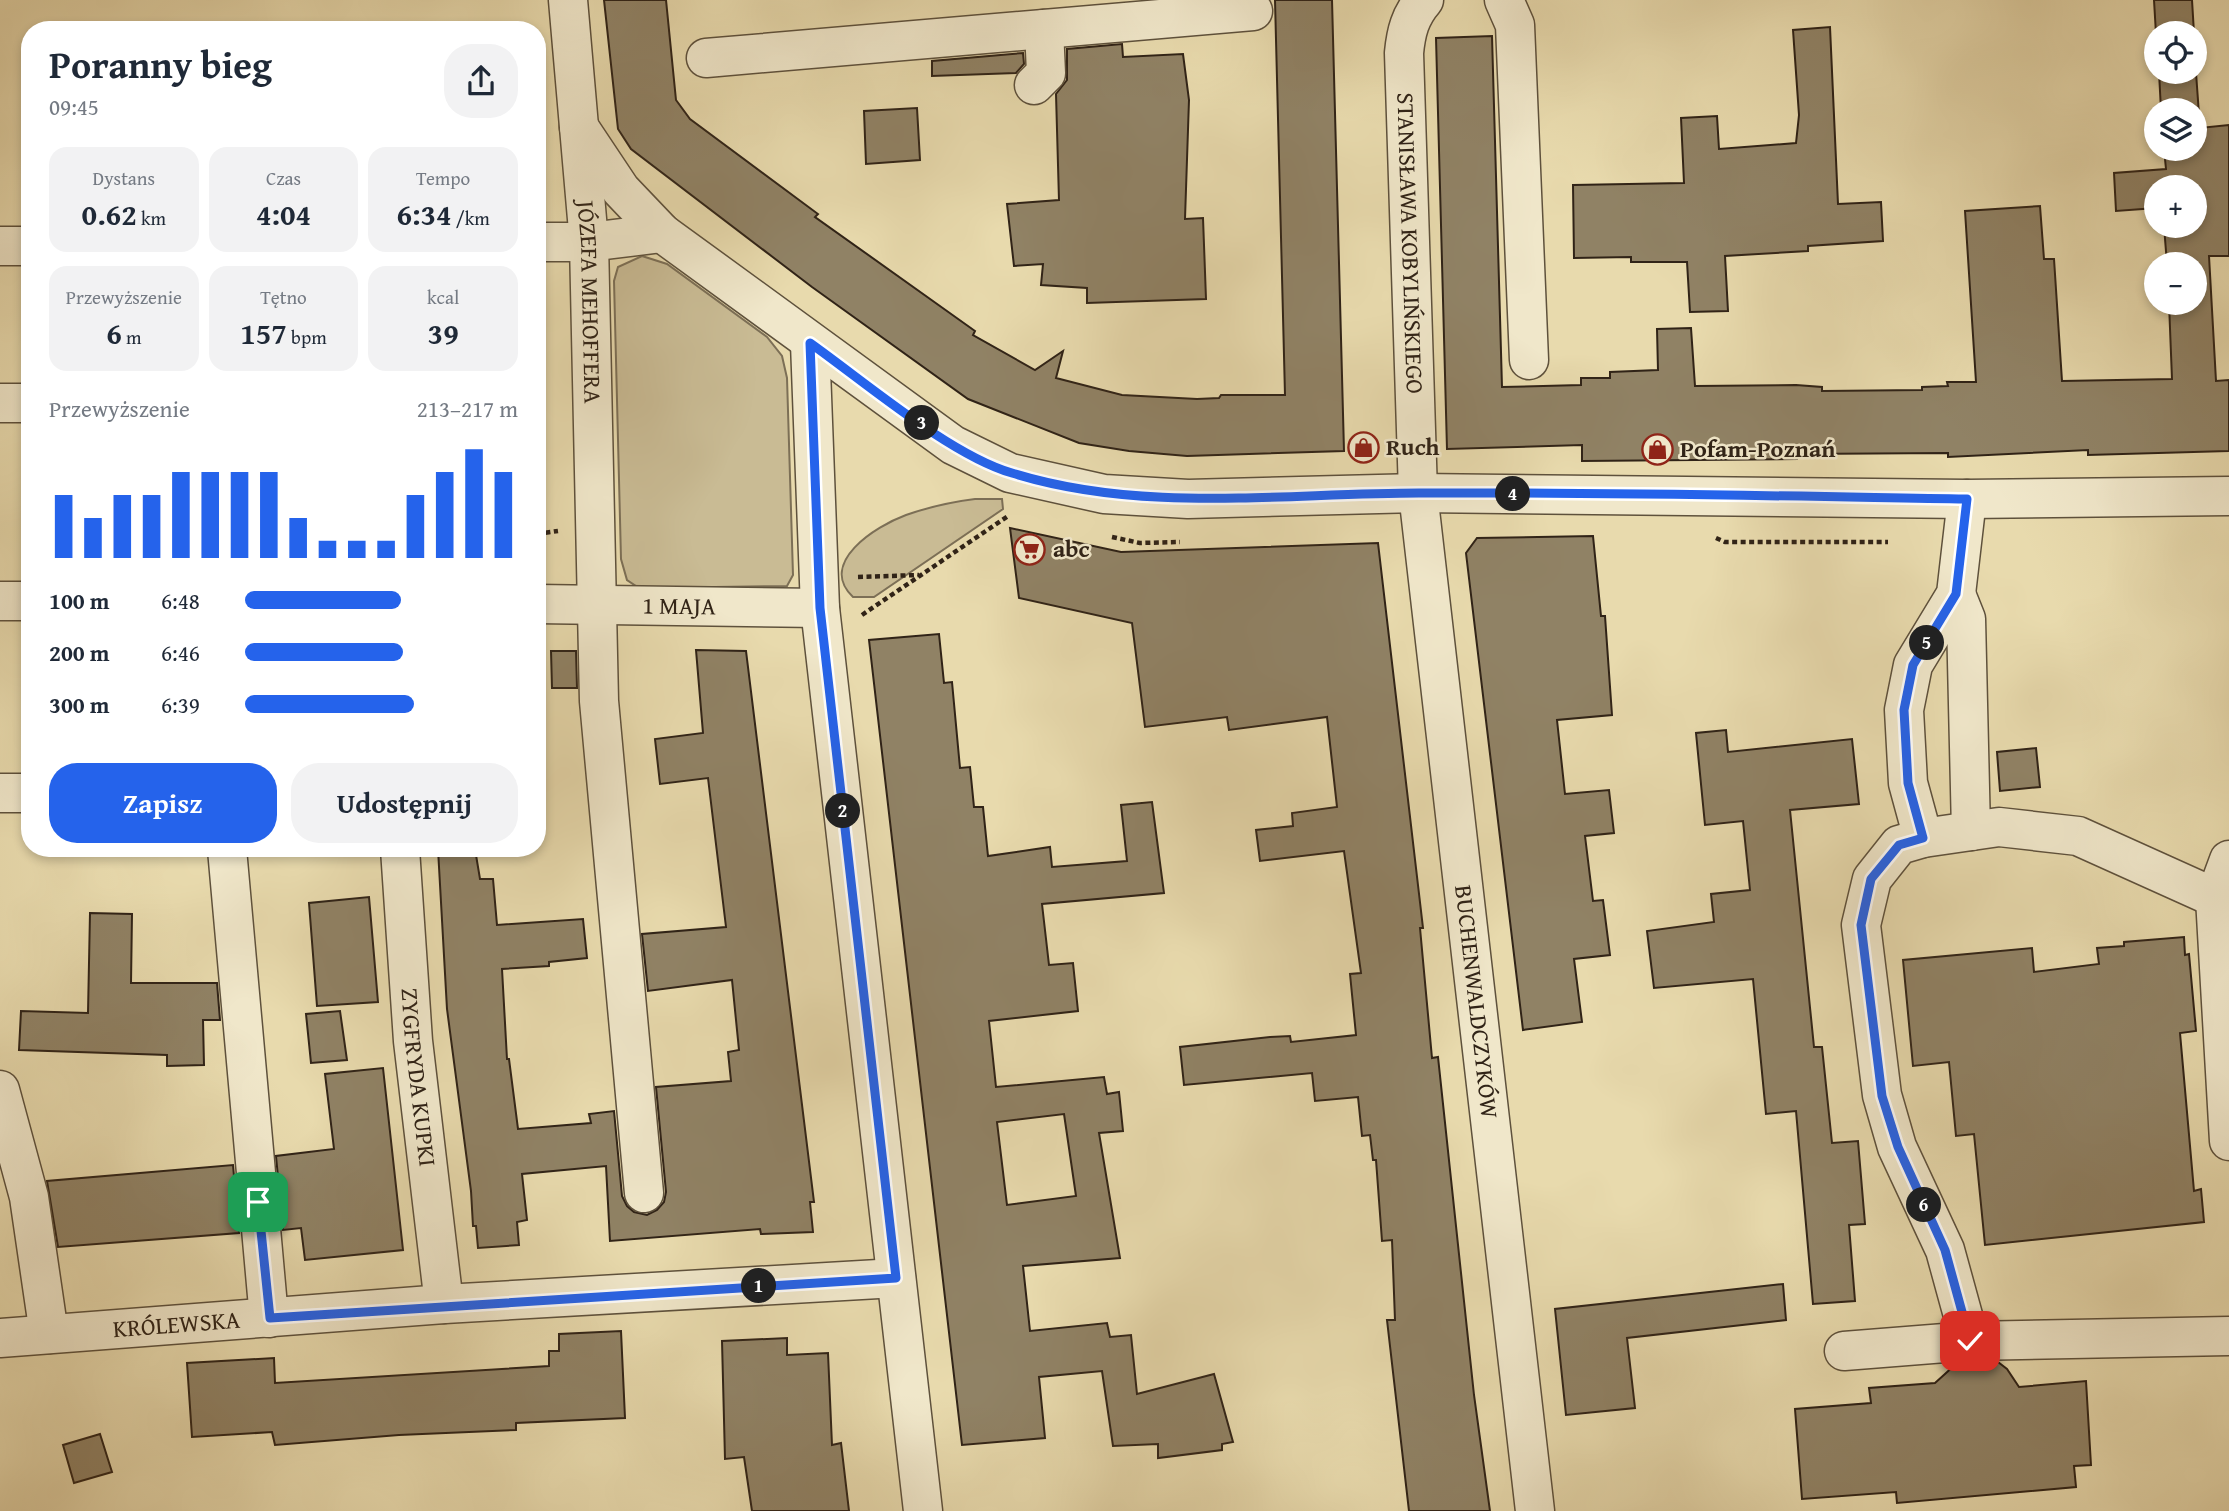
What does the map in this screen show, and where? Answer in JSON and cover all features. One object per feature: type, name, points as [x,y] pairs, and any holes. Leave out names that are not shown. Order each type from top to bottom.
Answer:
[{"type":"street","name":"JÓZEFA MEHOFFERA","points":[[568,0],[589,242],[599,604],[599,701],[644,1193]]},
{"type":"street","name":"STANISŁAWA KOBYLIŃSKIEGO","points":[[1418,493],[1404,53],[1406,31],[1415,11],[1424,0]]},
{"type":"street","points":[[1504,0],[1515,25],[1530,360]]},
{"type":"street","points":[[706,58],[1253,10]]},
{"type":"street","points":[[1034,85],[1046,73],[1044,29]]},
{"type":"street","points":[[579,127],[621,190],[662,233],[953,445],[1010,473],[1104,494],[1188,499],[1418,493],[1967,499],[2229,496]]},
{"type":"street","points":[[546,242],[589,242],[662,233]]},
{"type":"street","points":[[0,246],[21,246]]},
{"type":"street","points":[[810,343],[820,608],[923,1511]]},
{"type":"street","points":[[0,403],[21,403]]},
{"type":"street","name":"BUCHENWALDCZYKÓW","points":[[1418,493],[1535,1511]]},
{"type":"street","points":[[1923,838],[1908,783],[1904,710],[1913,665],[1956,594],[1967,499]]},
{"type":"street","points":[[1956,594],[1966,620],[1971,831]]},
{"type":"street","points":[[0,601],[21,601]]},
{"type":"street","name":"1 MAJA","points":[[546,604],[820,608]]},
{"type":"street","points":[[0,793],[21,793]]},
{"type":"street","points":[[1970,1341],[1945,1250],[1898,1147],[1882,1096],[1861,925],[1871,879],[1899,845],[1923,838],[1999,827],[2078,836],[2222,901]]},
{"type":"street","points":[[228,857],[270,1318]]},
{"type":"street","name":"ZYGFRYDA KUPKI","points":[[401,857],[413,1041],[444,1304]]},
{"type":"street","points":[[2229,860],[2222,901],[2229,1141]]},
{"type":"street","points":[[0,1090],[29,1197],[49,1334]]},
{"type":"street","name":"KRÓLEWSKA","points":[[0,1338],[444,1304],[896,1278]]},
{"type":"street","points":[[1844,1351],[1970,1341],[2229,1336]]},
{"type":"path","points":[[920,575],[1006,516],[1019,518]]},
{"type":"path","points":[[1100,535],[1140,543],[1182,542]]},
{"type":"path","points":[[1714,537],[1725,542],[1893,542]]},
{"type":"shaded area","points":[[642,256],[667,264],[767,337],[782,356],[787,378],[793,575],[787,586],[649,588],[636,586],[627,580],[621,559],[614,281],[618,267]]},
{"type":"shaded area","points":[[975,499],[1002,499],[1003,509],[874,597],[853,597],[844,584],[842,571],[846,559],[867,537],[906,515]]},
{"type":"building","points":[[604,0],[666,0],[676,100],[690,119],[818,214],[815,217],[975,331],[973,335],[1035,370],[1063,351],[1056,378],[1122,395],[1197,399],[1219,398],[1221,395],[1285,395],[1275,0],[1332,0],[1344,451],[1187,456],[1129,451],[1079,443],[968,399],[812,287],[631,149],[618,129]]},
{"type":"building","points":[[2154,0],[2192,0],[2193,21],[2155,21]]},
{"type":"building","points":[[1830,27],[1838,204],[1881,202],[1883,241],[1808,246],[1808,251],[1725,256],[1728,311],[1690,312],[1687,262],[1631,262],[1631,257],[1574,258],[1573,185],[1684,183],[1681,118],[1717,116],[1719,149],[1796,143],[1799,115],[1793,30]]},
{"type":"building","points":[[1492,36],[1502,387],[1581,385],[1581,378],[1610,378],[1610,372],[1658,370],[1657,329],[1691,328],[1695,386],[1796,385],[1822,387],[1822,391],[1922,390],[1922,387],[1948,386],[1947,382],[1976,382],[1965,211],[2040,206],[2044,259],[2054,259],[2062,381],[2172,379],[2169,315],[2207,315],[2207,252],[2166,252],[2165,238],[2207,238],[2207,175],[2144,175],[2144,209],[2116,211],[2114,173],[2166,169],[2165,161],[2207,161],[2207,127],[2229,125],[2229,256],[2209,256],[2216,381],[2229,380],[2229,451],[2088,455],[2088,450],[1948,457],[1948,453],[1797,454],[1797,459],[1582,461],[1582,445],[1447,449],[1436,38]]},
{"type":"building","points":[[1122,44],[1123,57],[1183,54],[1189,100],[1185,219],[1203,218],[1206,299],[1087,303],[1087,288],[1041,285],[1043,264],[1014,266],[1007,204],[1059,200],[1056,94],[1067,80],[1067,49]]},
{"type":"building","points":[[1023,53],[1024,64],[1016,73],[932,76],[932,61]]},
{"type":"building","points":[[2160,84],[2197,84],[2198,98],[2160,98]]},
{"type":"building","points":[[917,108],[920,160],[866,164],[864,111]]},
{"type":"building","points":[[1010,528],[1121,552],[1378,543],[1423,928],[1420,928],[1432,1058],[1438,1057],[1474,1395],[1490,1511],[1409,1511],[1387,1320],[1395,1320],[1392,1240],[1382,1241],[1376,1160],[1373,1160],[1370,1135],[1362,1136],[1358,1097],[1315,1101],[1312,1073],[1184,1085],[1180,1047],[1270,1037],[1290,1036],[1291,1042],[1356,1035],[1350,974],[1361,973],[1344,851],[1260,861],[1256,830],[1293,826],[1292,813],[1337,807],[1327,717],[1229,730],[1227,717],[1145,727],[1132,623],[1019,598]]},
{"type":"building","points":[[1593,536],[1601,616],[1605,616],[1612,715],[1557,720],[1565,794],[1609,790],[1614,833],[1585,836],[1593,901],[1603,900],[1610,955],[1574,959],[1582,1022],[1523,1030],[1466,553],[1477,538]]},
{"type":"building","points":[[939,634],[944,683],[952,682],[960,768],[970,767],[974,807],[983,807],[988,856],[1050,847],[1052,867],[1127,861],[1121,805],[1152,802],[1164,893],[1042,904],[1049,965],[1073,963],[1078,1011],[989,1021],[996,1087],[1104,1077],[1107,1094],[1119,1092],[1123,1131],[1099,1133],[1120,1258],[1023,1266],[1030,1331],[1107,1323],[1110,1337],[1131,1335],[1137,1394],[1214,1374],[1233,1442],[1222,1444],[1222,1450],[1158,1458],[1158,1444],[1113,1446],[1102,1371],[1039,1377],[1045,1438],[962,1445],[869,640]],"holes":[[[1064,1114],[1076,1196],[1007,1205],[997,1122]]]},
{"type":"building","points":[[696,650],[746,651],[814,1202],[810,1202],[813,1232],[761,1234],[760,1229],[610,1241],[606,1166],[522,1174],[527,1220],[517,1222],[519,1245],[478,1248],[476,1226],[473,1226],[471,1191],[447,1009],[438,857],[476,857],[480,879],[493,879],[497,925],[583,919],[587,958],[549,962],[549,966],[502,969],[507,1059],[518,1129],[591,1123],[589,1114],[614,1111],[622,1196],[634,1212],[647,1215],[657,1210],[664,1202],[666,1192],[656,1087],[731,1081],[728,1052],[739,1050],[732,980],[648,991],[642,934],[726,927],[708,778],[660,784],[655,739],[703,733]]},
{"type":"building","points":[[551,651],[576,651],[577,688],[552,688]]},
{"type":"building","points":[[1726,730],[1728,752],[1852,739],[1859,804],[1790,810],[1814,1047],[1822,1047],[1832,1143],[1858,1141],[1865,1224],[1849,1225],[1855,1301],[1813,1304],[1796,1111],[1766,1114],[1753,979],[1654,988],[1647,931],[1714,922],[1711,894],[1750,890],[1743,821],[1705,825],[1696,733]]},
{"type":"building","points":[[2036,748],[2040,787],[2000,791],[1997,752]]},
{"type":"building","points":[[369,897],[378,1002],[317,1006],[309,903]]},
{"type":"building","points":[[90,913],[132,914],[131,983],[217,983],[220,1020],[203,1020],[204,1065],[167,1066],[167,1055],[19,1050],[21,1011],[88,1013]]},
{"type":"building","points":[[2184,937],[2185,955],[2189,954],[2196,1031],[2180,1033],[2194,1191],[2201,1189],[2204,1222],[1985,1245],[1974,1134],[1956,1136],[1949,1062],[1913,1066],[1903,960],[2032,948],[2034,972],[2099,964],[2097,948],[2124,946],[2124,942]]},
{"type":"building","points":[[340,1011],[347,1060],[311,1063],[306,1014]]},
{"type":"building","points":[[383,1068],[403,1250],[305,1260],[301,1228],[283,1230],[276,1156],[334,1149],[325,1074]]},
{"type":"building","points":[[233,1165],[239,1233],[58,1247],[47,1181]]},
{"type":"building","points":[[1783,1284],[1786,1320],[1627,1338],[1635,1408],[1566,1415],[1555,1309]]},
{"type":"building","points":[[621,1331],[625,1418],[516,1423],[516,1430],[399,1435],[275,1445],[272,1432],[192,1437],[187,1363],[274,1358],[275,1383],[549,1366],[549,1351],[559,1351],[559,1334]]},
{"type":"building","points":[[787,1338],[787,1355],[828,1353],[832,1445],[841,1443],[849,1511],[752,1511],[744,1457],[725,1459],[722,1341]]},
{"type":"building","points":[[1998,1362],[2007,1369],[2019,1387],[2086,1381],[2091,1465],[2074,1466],[2076,1487],[1897,1503],[1896,1492],[1802,1499],[1795,1409],[1871,1403],[1869,1388],[1935,1383],[1956,1364]]},
{"type":"building","points":[[100,1434],[112,1472],[74,1483],[63,1445]]},
{"type":"place","name":"Ruch","points":[[1363,447]]},
{"type":"place","name":"Pofam-Poznań","points":[[1657,449]]},
{"type":"place","name":"abc","points":[[1030,549]]},
{"type":"route","points":[[258,1202],[270,1318],[444,1304],[896,1278],[820,608],[810,343],[953,445],[1010,473],[1104,494],[1188,499],[1418,493],[1967,499],[1956,594],[1913,665],[1904,710],[1908,783],[1923,838],[1899,845],[1871,879],[1861,925],[1882,1096],[1898,1147],[1945,1250],[1970,1341]]}]
